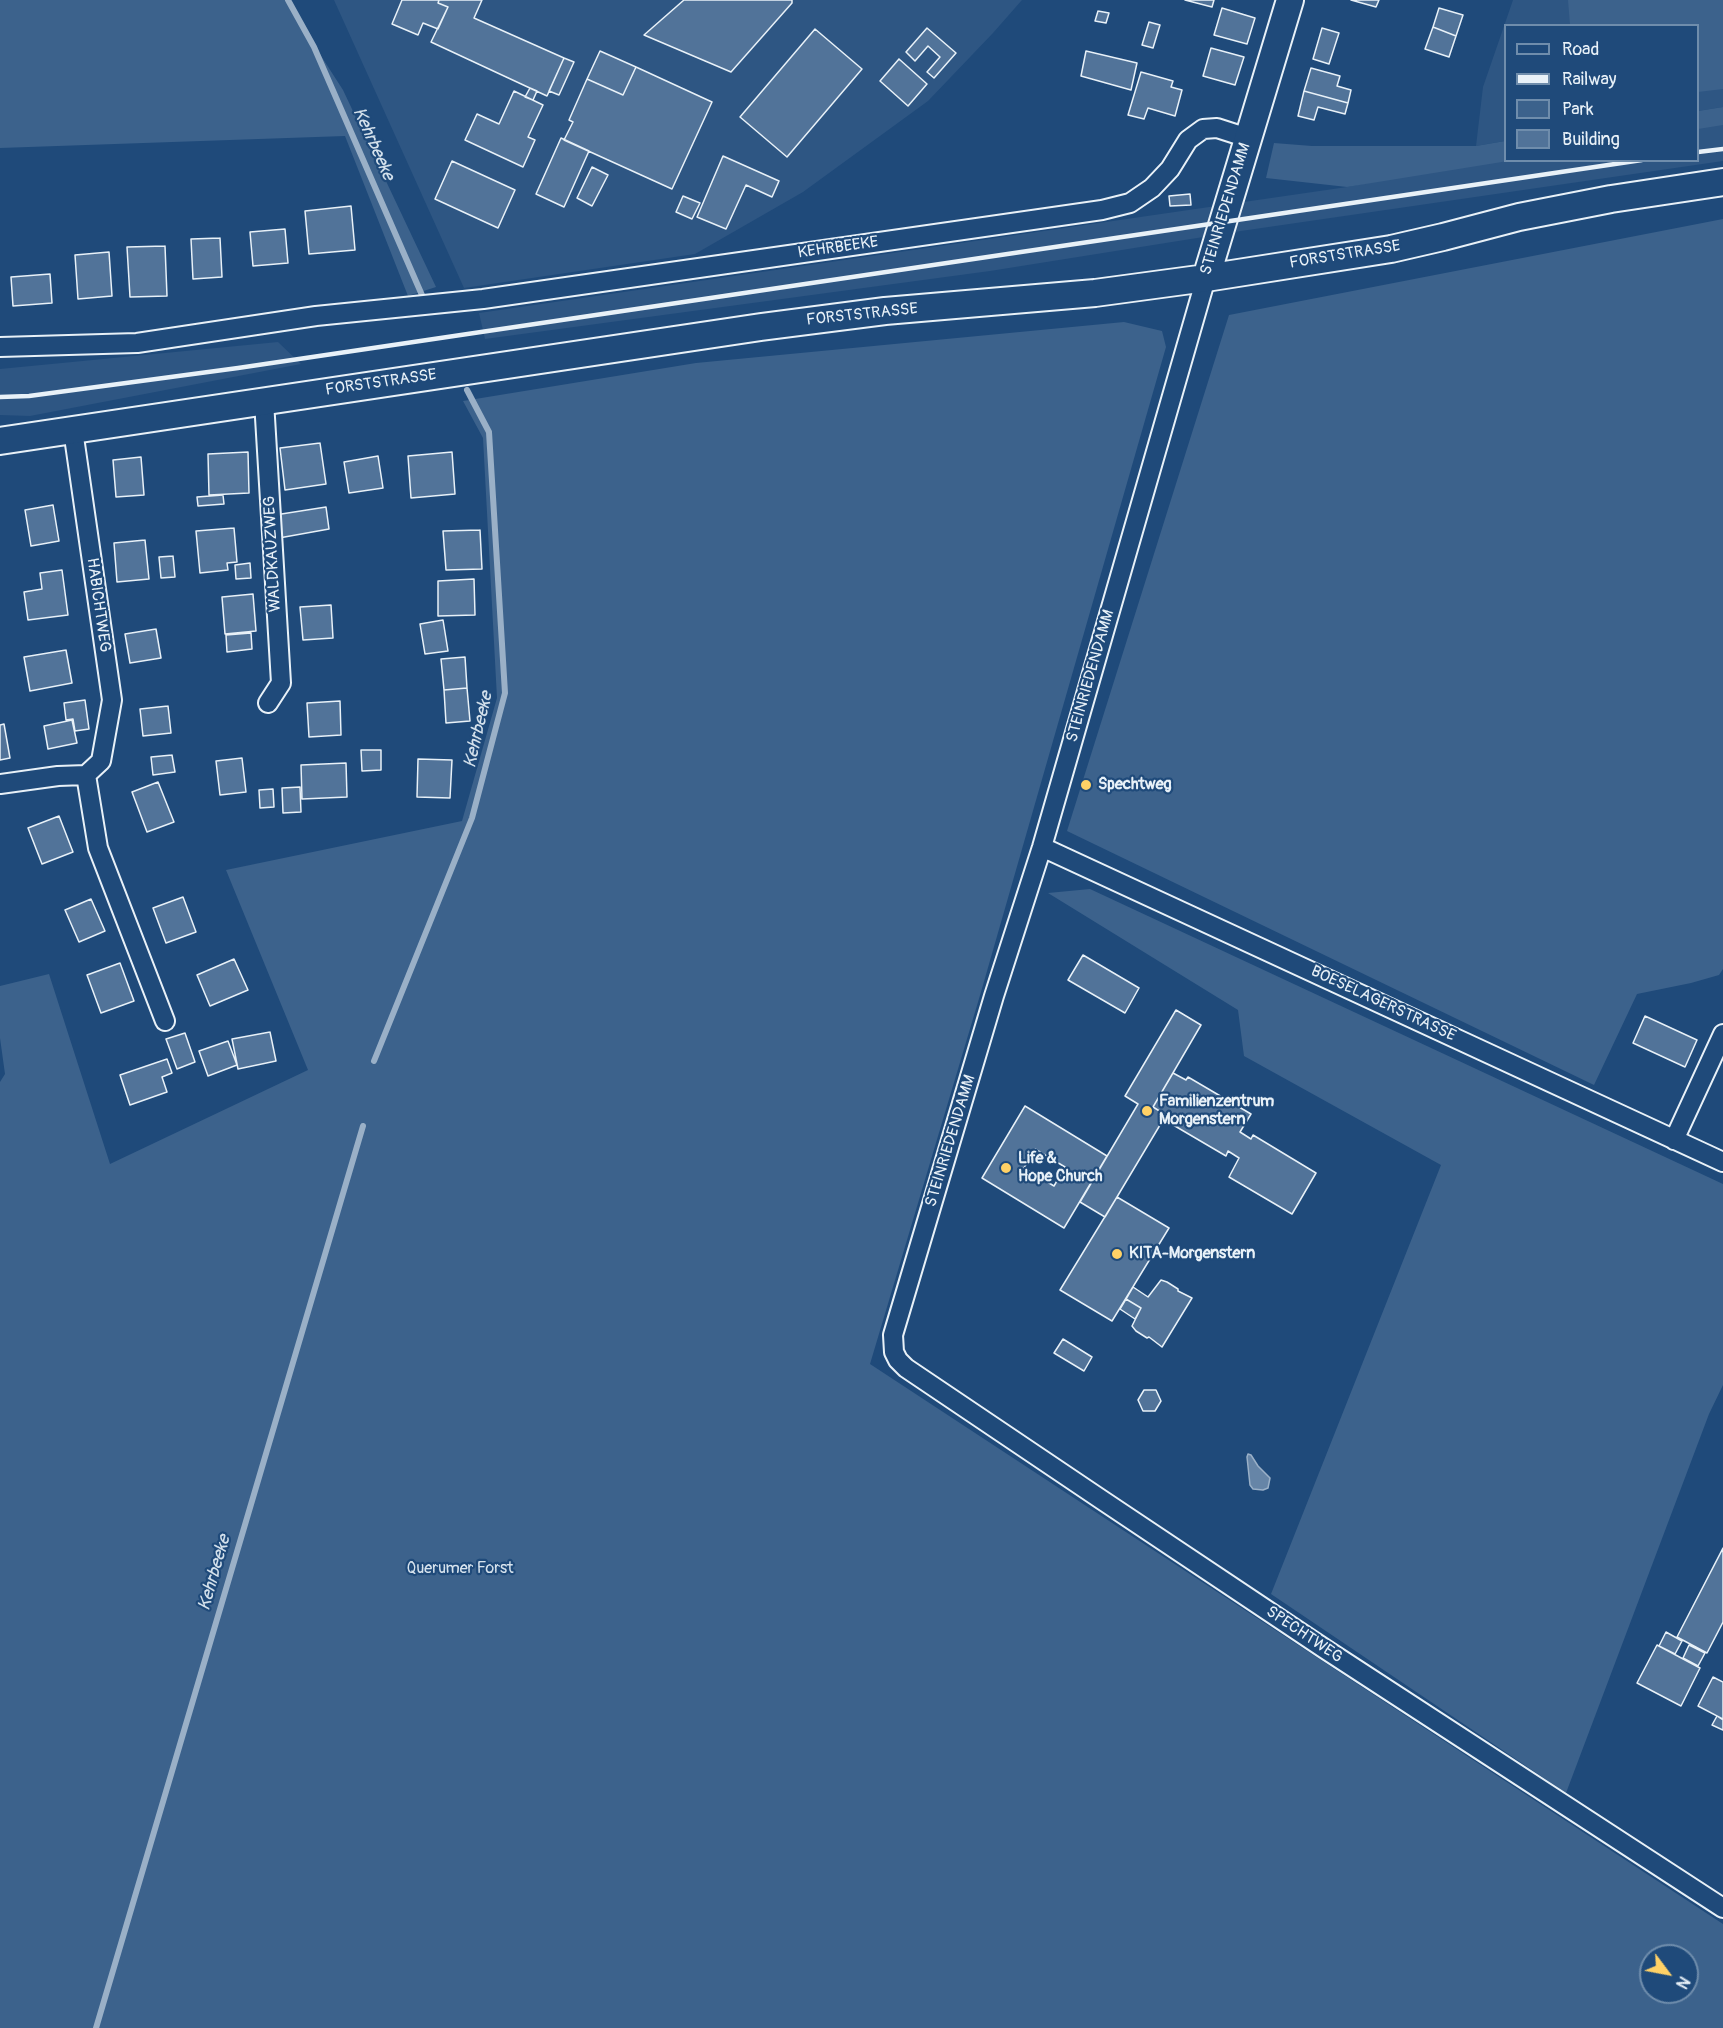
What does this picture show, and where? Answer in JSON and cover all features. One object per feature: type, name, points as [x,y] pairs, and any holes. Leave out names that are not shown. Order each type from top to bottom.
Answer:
[{"type":"main road","name":"STEINRIEDENDAMM","points":[[1206,278],[1290,0]]},
{"type":"main road","name":"FORSTSTRASSE","points":[[0,441],[761,327],[862,314],[1095,293],[1206,278],[1391,249],[1519,217],[1611,199],[1723,182]]},
{"type":"street","name":"KEHRBEEKE","points":[[0,347],[137,343],[316,316],[483,299],[1102,210],[1130,202],[1152,188],[1170,169],[1188,141],[1203,129],[1217,128],[1248,138]]},
{"type":"street","name":"STEINRIEDENDAMM","points":[[894,1352],[893,1335],[991,1007],[1042,847],[1206,278]]},
{"type":"street","name":"WALDKAUZWEG","points":[[264,401],[281,683],[268,703]]},
{"type":"street","name":"HABICHTWEG","points":[[73,429],[112,700],[101,760],[86,775]]},
{"type":"street","points":[[0,784],[58,776],[86,775],[98,848],[165,1021]]},
{"type":"street","name":"BOESELAGERSTRASSE","points":[[1042,847],[1723,1162]]},
{"type":"street","points":[[1674,1140],[1723,1034]]},
{"type":"street","name":"SPECHTWEG","points":[[894,1352],[906,1368],[1092,1494],[1344,1662],[1723,1908]]},
{"type":"shaded area","points":[[334,0],[1022,0],[928,101],[803,192],[695,254],[464,288]]},
{"type":"shaded area","points":[[1513,0],[1723,0],[1723,107],[1699,111],[1699,24],[1505,24]]},
{"type":"shaded area","points":[[1504,26],[1504,141],[1476,146],[1483,87]]},
{"type":"shaded area","points":[[1723,113],[1723,161],[1241,231],[990,271],[485,339],[479,313],[1347,187],[1504,156],[1504,162],[1699,162],[1699,118]]},
{"type":"shaded area","points":[[278,342],[301,364],[30,416],[0,415],[0,369]]},
{"type":"shaded area","points":[[1248,1454],[1270,1478],[1268,1488],[1253,1489],[1250,1485]]},
{"type":"green space","points":[[0,0],[285,0],[343,90],[436,287],[408,296],[345,136],[0,148]]},
{"type":"green space","points":[[1568,0],[1723,0],[1723,89],[1699,92],[1699,24],[1570,24]]},
{"type":"green space","points":[[1723,107],[1723,125],[1699,129],[1699,111]]},
{"type":"green space","points":[[1504,141],[1504,162],[1347,187],[1266,178],[1274,143],[1312,146],[1476,146]]},
{"type":"green space","points":[[1723,219],[1723,969],[1719,975],[1637,994],[1594,1085],[1067,831],[1229,315]]},
{"type":"green space","name":"Querumer Forst","points":[[1124,322],[1162,331],[1166,347],[981,992],[870,1364],[1723,1924],[1723,2028],[0,2028],[0,1082],[5,1074],[0,1038],[0,986],[49,974],[110,1164],[308,1070],[226,870],[462,821],[497,698],[483,438],[463,401],[696,363]]},
{"type":"green space","points":[[1090,889],[1723,1184],[1723,1385],[1709,1414],[1566,1793],[1271,1594],[1441,1165],[1244,1056],[1238,1010],[1048,893]]},
{"type":"building","points":[[402,0],[439,0],[438,3],[448,7],[438,29],[423,23],[418,35],[392,24]]},
{"type":"building","points":[[439,0],[482,0],[474,18],[564,58],[547,96],[431,42],[448,7],[438,3]]},
{"type":"building","points":[[684,0],[792,0],[792,3],[731,72],[644,35]]},
{"type":"building","points":[[1185,0],[1214,0],[1212,7]]},
{"type":"building","points":[[1351,0],[1379,0],[1376,7]]},
{"type":"building","points":[[1222,8],[1255,18],[1247,44],[1214,35]]},
{"type":"building","points":[[1439,8],[1463,15],[1456,36],[1433,27]]},
{"type":"building","points":[[1098,11],[1109,13],[1106,23],[1095,21]]},
{"type":"building","points":[[1149,22],[1160,25],[1153,48],[1142,45]]},
{"type":"building","points":[[1433,27],[1456,36],[1449,57],[1425,49]]},
{"type":"building","points":[[927,28],[956,53],[934,78],[927,72],[940,57],[928,46],[915,61],[906,52]]},
{"type":"building","points":[[1322,28],[1339,33],[1329,64],[1313,59]]},
{"type":"building","points":[[815,29],[862,69],[787,157],[740,117]]},
{"type":"building","points":[[1211,48],[1244,57],[1235,85],[1203,76]]},
{"type":"building","points":[[600,51],[636,67],[623,95],[587,79]]},
{"type":"building","points":[[1086,51],[1137,63],[1131,90],[1081,76]]},
{"type":"building","points":[[564,58],[574,62],[559,95],[549,91]]},
{"type":"building","points":[[899,59],[927,84],[908,106],[880,81]]},
{"type":"building","points":[[636,67],[712,102],[672,189],[564,140],[573,122],[569,120],[587,79],[623,95]]},
{"type":"building","points":[[1311,68],[1340,76],[1337,86],[1351,90],[1348,103],[1304,91]]},
{"type":"building","points":[[1141,72],[1173,81],[1171,87],[1182,90],[1175,116],[1148,108],[1144,119],[1128,115]]},
{"type":"building","points":[[530,88],[537,91],[533,100],[525,97]]},
{"type":"building","points":[[514,91],[543,105],[528,137],[535,140],[523,167],[465,140],[477,114],[499,124]]},
{"type":"building","points":[[1304,91],[1348,103],[1345,114],[1318,107],[1314,120],[1298,116]]},
{"type":"building","points":[[561,138],[589,151],[564,207],[536,194]]},
{"type":"building","points":[[723,156],[779,181],[772,197],[746,185],[726,229],[697,217]]},
{"type":"building","points":[[452,161],[515,190],[498,228],[435,199]]},
{"type":"building","points":[[592,167],[608,175],[592,206],[577,198]]},
{"type":"building","points":[[1190,194],[1191,205],[1170,206],[1169,196]]},
{"type":"building","points":[[683,196],[700,203],[692,219],[676,212]]},
{"type":"building","points":[[351,206],[355,250],[309,254],[305,211]]},
{"type":"building","points":[[285,229],[288,263],[253,266],[250,232]]},
{"type":"building","points":[[220,238],[222,277],[193,279],[191,239]]},
{"type":"building","points":[[165,246],[167,296],[130,297],[127,247]]},
{"type":"building","points":[[109,252],[112,296],[78,299],[75,255]]},
{"type":"building","points":[[50,274],[52,303],[13,306],[11,277]]},
{"type":"building","points":[[320,443],[326,484],[285,490],[280,448]]},
{"type":"building","points":[[248,452],[249,493],[209,495],[208,454]]},
{"type":"building","points":[[452,452],[455,494],[411,498],[408,456]]},
{"type":"building","points":[[378,456],[383,488],[349,493],[344,462]]},
{"type":"building","points":[[141,457],[144,495],[116,497],[113,460]]},
{"type":"building","points":[[223,495],[224,504],[198,506],[197,497]]},
{"type":"building","points":[[53,505],[59,541],[31,546],[25,510]]},
{"type":"building","points":[[326,507],[329,529],[279,538],[275,515]]},
{"type":"building","points":[[234,528],[237,562],[227,563],[228,570],[200,573],[196,531]]},
{"type":"building","points":[[480,530],[482,569],[446,570],[443,531]]},
{"type":"building","points":[[145,540],[149,579],[117,582],[114,543]]},
{"type":"building","points":[[173,556],[175,577],[161,578],[159,557]]},
{"type":"building","points":[[250,563],[251,578],[236,579],[235,565]]},
{"type":"building","points":[[62,570],[68,615],[28,620],[24,592],[42,589],[40,573]]},
{"type":"building","points":[[474,579],[475,615],[438,616],[438,581]]},
{"type":"building","points":[[253,594],[256,631],[225,634],[222,597]]},
{"type":"building","points":[[331,605],[333,638],[303,640],[300,607]]},
{"type":"building","points":[[443,620],[448,651],[425,654],[420,624]]},
{"type":"building","points":[[156,629],[161,658],[130,663],[125,634]]},
{"type":"building","points":[[251,633],[252,649],[227,652],[226,635]]},
{"type":"building","points":[[66,650],[72,683],[30,691],[24,657]]},
{"type":"building","points":[[465,657],[467,688],[444,690],[441,659]]},
{"type":"building","points":[[467,688],[470,721],[446,723],[444,690]]},
{"type":"building","points":[[85,700],[89,729],[75,731],[73,719],[66,720],[64,703]]},
{"type":"building","points":[[340,701],[341,735],[309,737],[307,703]]},
{"type":"building","points":[[168,706],[171,733],[143,736],[140,709]]},
{"type":"building","points":[[72,720],[77,743],[48,749],[44,726]]},
{"type":"building","points":[[4,724],[10,758],[0,760],[0,725]]},
{"type":"building","points":[[361,750],[381,750],[381,770],[362,771]]},
{"type":"building","points":[[172,755],[175,772],[153,775],[151,757]]},
{"type":"building","points":[[242,758],[246,792],[220,795],[216,761]]},
{"type":"building","points":[[418,759],[452,760],[450,798],[417,797]]},
{"type":"building","points":[[346,763],[347,797],[302,799],[301,765]]},
{"type":"building","points":[[158,782],[174,822],[147,832],[132,792]]},
{"type":"building","points":[[300,787],[301,812],[283,813],[282,788]]},
{"type":"building","points":[[273,789],[274,807],[260,808],[259,790]]},
{"type":"building","points":[[59,816],[73,852],[42,864],[28,828]]},
{"type":"building","points":[[183,897],[196,932],[166,943],[153,908]]},
{"type":"building","points":[[91,899],[105,931],[79,942],[65,910]]},
{"type":"building","points":[[1083,955],[1139,988],[1125,1013],[1068,980]]},
{"type":"building","points":[[234,959],[248,990],[210,1006],[197,975]]},
{"type":"building","points":[[120,963],[134,1001],[101,1013],[87,975]]},
{"type":"building","name":"Familienzentrum Morgenstern","points":[[1176,1010],[1201,1025],[1153,1107],[1166,1115],[1105,1217],[1080,1202],[1138,1104],[1125,1096]]},
{"type":"building","points":[[1645,1016],[1697,1040],[1685,1067],[1633,1043]]},
{"type":"building","points":[[270,1032],[276,1061],[238,1069],[232,1039]]},
{"type":"building","points":[[185,1033],[195,1062],[177,1069],[166,1039]]},
{"type":"building","points":[[228,1041],[237,1065],[208,1076],[199,1051]]},
{"type":"building","points":[[167,1059],[172,1073],[162,1077],[167,1092],[130,1105],[120,1075]]},
{"type":"building","points":[[1173,1073],[1186,1080],[1188,1077],[1251,1114],[1240,1132],[1251,1139],[1253,1135],[1316,1173],[1292,1214],[1229,1177],[1239,1158],[1228,1151],[1226,1156],[1163,1119],[1166,1115],[1153,1107]]},
{"type":"building","name":"Life & Hope Church","points":[[1025,1106],[1107,1156],[1064,1228],[982,1178]],"holes":[[[1035,1149],[1065,1167],[1054,1186],[1024,1168]]]},
{"type":"building","name":"KITA-Morgenstern","points":[[1117,1197],[1169,1228],[1112,1321],[1060,1290]]},
{"type":"building","points":[[1161,1280],[1192,1298],[1162,1347],[1136,1331],[1132,1326],[1141,1308],[1126,1299],[1133,1287],[1148,1297]]},
{"type":"building","points":[[1126,1299],[1141,1308],[1135,1319],[1120,1309]]},
{"type":"building","points":[[1063,1339],[1092,1357],[1084,1371],[1054,1353]]},
{"type":"building","points":[[1144,1390],[1156,1390],[1161,1401],[1155,1411],[1143,1411],[1138,1400]]},
{"type":"building","points":[[1723,1548],[1723,1622],[1707,1653],[1677,1637]]},
{"type":"building","points":[[1666,1632],[1682,1641],[1675,1654],[1659,1646]]},
{"type":"building","points":[[1657,1645],[1700,1668],[1681,1706],[1637,1683]]},
{"type":"building","points":[[1689,1645],[1705,1653],[1698,1666],[1683,1658]]},
{"type":"building","points":[[1713,1677],[1723,1682],[1723,1719],[1698,1706]]},
{"type":"building","points":[[1717,1716],[1723,1720],[1723,1730],[1712,1725]]},
{"type":"waterway","name":"Kehrbeeke","points":[[288,0],[314,47],[425,302]]},
{"type":"waterway","name":"Kehrbeeke","points":[[374,1061],[472,818],[505,693],[489,432],[467,390]]},
{"type":"waterway","name":"Kehrbeeke","points":[[96,2028],[363,1126]]},
{"type":"railway","points":[[1699,152],[1723,149]]},
{"type":"railway","points":[[0,397],[29,396],[238,368],[1628,162]]},
{"type":"place","name":"Spechtweg","points":[[1086,785]]},
{"type":"place","name":"Familienzentrum Morgenstern","points":[[1147,1111]]},
{"type":"place","name":"Life & Hope Church","points":[[1006,1168]]},
{"type":"place","name":"KITA-Morgenstern","points":[[1117,1254]]}]
